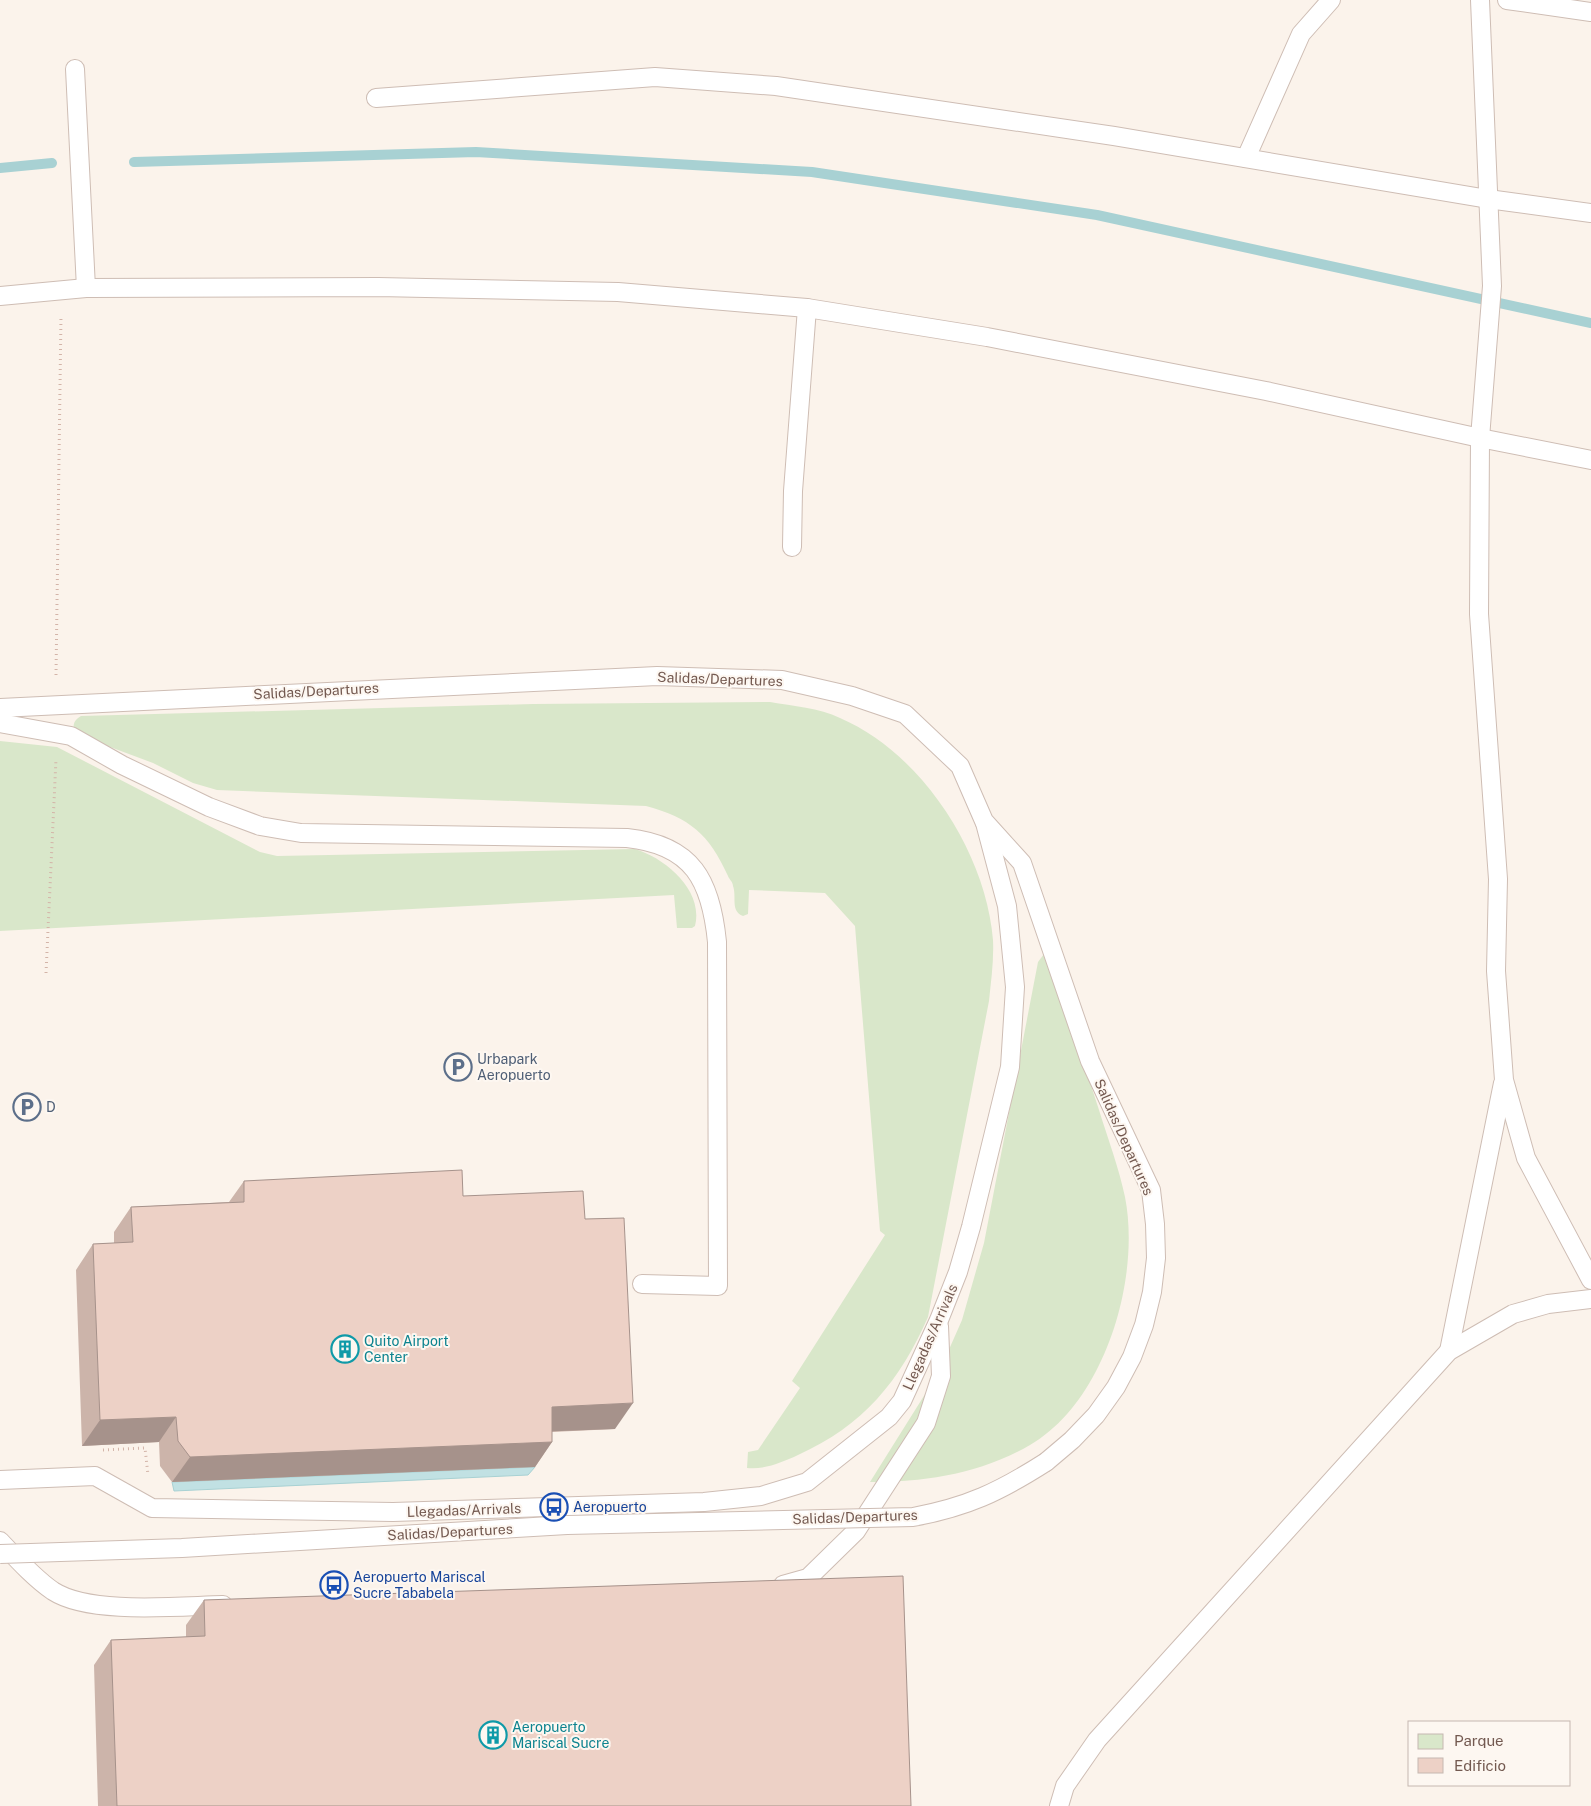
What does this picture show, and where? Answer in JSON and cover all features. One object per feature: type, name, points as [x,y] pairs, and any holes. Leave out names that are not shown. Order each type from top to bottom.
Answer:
[{"type":"lane","points":[[1246,158],[1301,34],[1331,0]]},
{"type":"lane","points":[[1480,0],[1492,286],[1480,438],[1479,614],[1498,879],[1496,971],[1504,1080],[1526,1158],[1591,1280]]},
{"type":"lane","points":[[1507,0],[1591,12]]},
{"type":"lane","points":[[75,69],[86,288]]},
{"type":"lane","points":[[376,98],[665,78],[776,86],[1114,136],[1488,199],[1591,213]]},
{"type":"lane","points":[[0,296],[86,288],[378,288],[618,292],[807,308],[987,337],[1266,391],[1480,438],[1591,460]]},
{"type":"lane","points":[[792,547],[793,491],[807,308]]},
{"type":"lane","name":"Salidas/Departures","points":[[0,708],[657,676],[782,680],[852,696],[905,714],[960,766],[984,821],[1022,863],[1090,1061],[1151,1190],[1156,1224],[1156,1258],[1152,1292],[1144,1325],[1132,1357],[1116,1387],[1096,1415],[1072,1440],[1046,1462],[1007,1487],[977,1501],[945,1511],[913,1517],[567,1525],[182,1548],[0,1554]]},
{"type":"lane","points":[[0,723],[71,736],[168,789],[239,819],[280,831],[627,838],[647,840],[663,846],[682,857],[696,870],[714,910],[717,942],[718,1286],[642,1284]]},
{"type":"lane","name":"Llegadas/Arrivals","points":[[0,1480],[95,1476],[152,1508],[394,1512],[704,1502],[761,1496],[807,1482],[889,1417],[902,1401],[939,1320],[958,1272],[971,1227],[1010,1067],[1015,987],[1012,940],[1007,906],[984,821]]},
{"type":"lane","points":[[1449,1351],[1504,1080]]},
{"type":"lane","points":[[1059,1806],[1065,1786],[1097,1740],[1449,1351],[1513,1314],[1548,1304],[1591,1298]]},
{"type":"lane","points":[[768,1590],[808,1578],[856,1531],[888,1484],[926,1423],[941,1376],[939,1320]]},
{"type":"lane","points":[[0,1541],[54,1591],[79,1602],[132,1607],[243,1604]]},
{"type":"path","points":[[56,675],[61,312]]},
{"type":"path","points":[[46,973],[56,756]]},
{"type":"green space","points":[[770,702],[815,710],[840,718],[870,734],[898,755],[923,781],[945,809],[963,841],[978,874],[988,907],[993,940],[993,956],[989,1001],[928,1317],[917,1340],[892,1381],[877,1399],[842,1430],[821,1443],[786,1460],[760,1468],[747,1468],[748,1452],[758,1450],[800,1388],[792,1381],[885,1235],[880,1231],[855,926],[825,893],[749,890],[748,914],[743,916],[739,914],[735,907],[732,883],[721,861],[705,839],[686,822],[646,806],[217,790],[193,783],[153,763],[78,735],[74,731],[74,722],[81,716],[533,704]]},
{"type":"green space","points":[[0,741],[57,747],[260,852],[277,856],[635,849],[647,853],[680,877],[694,900],[695,926],[692,928],[677,928],[674,895],[0,931]]},
{"type":"green space","points":[[1044,954],[1049,956],[1120,1175],[1125,1197],[1129,1229],[1127,1264],[1122,1300],[1112,1335],[1097,1369],[1079,1400],[1056,1425],[1030,1445],[992,1463],[952,1474],[912,1480],[870,1482],[927,1391],[947,1354],[962,1320],[984,1243],[1038,962]]},
{"type":"water","points":[[535,1467],[528,1475],[174,1491],[172,1482]]},
{"type":"building","name":"Quito Airport Center","points":[[462,1170],[463,1196],[583,1191],[585,1219],[624,1218],[633,1403],[552,1407],[552,1442],[190,1457],[178,1441],[176,1417],[100,1420],[93,1244],[133,1242],[131,1207],[244,1202],[244,1181]]},
{"type":"building","name":"Aeropuerto Mariscal Sucre","points":[[903,1576],[911,1806],[117,1806],[111,1640],[205,1636],[204,1600]]},
{"type":"waterway","points":[[134,162],[476,152],[812,172],[1097,215],[1591,323]]},
{"type":"waterway","points":[[0,168],[52,163]]},
{"type":"place","name":"Urbapark Aeropuerto","points":[[458,1067]]},
{"type":"place","name":"D","points":[[27,1107]]},
{"type":"place","name":"Quito Airport Center","points":[[345,1349]]},
{"type":"place","name":"Aeropuerto","points":[[554,1507]]},
{"type":"place","name":"Aeropuerto Mariscal Sucre Tababela","points":[[334,1585]]},
{"type":"place","name":"Aeropuerto Mariscal Sucre","points":[[493,1735]]}]
